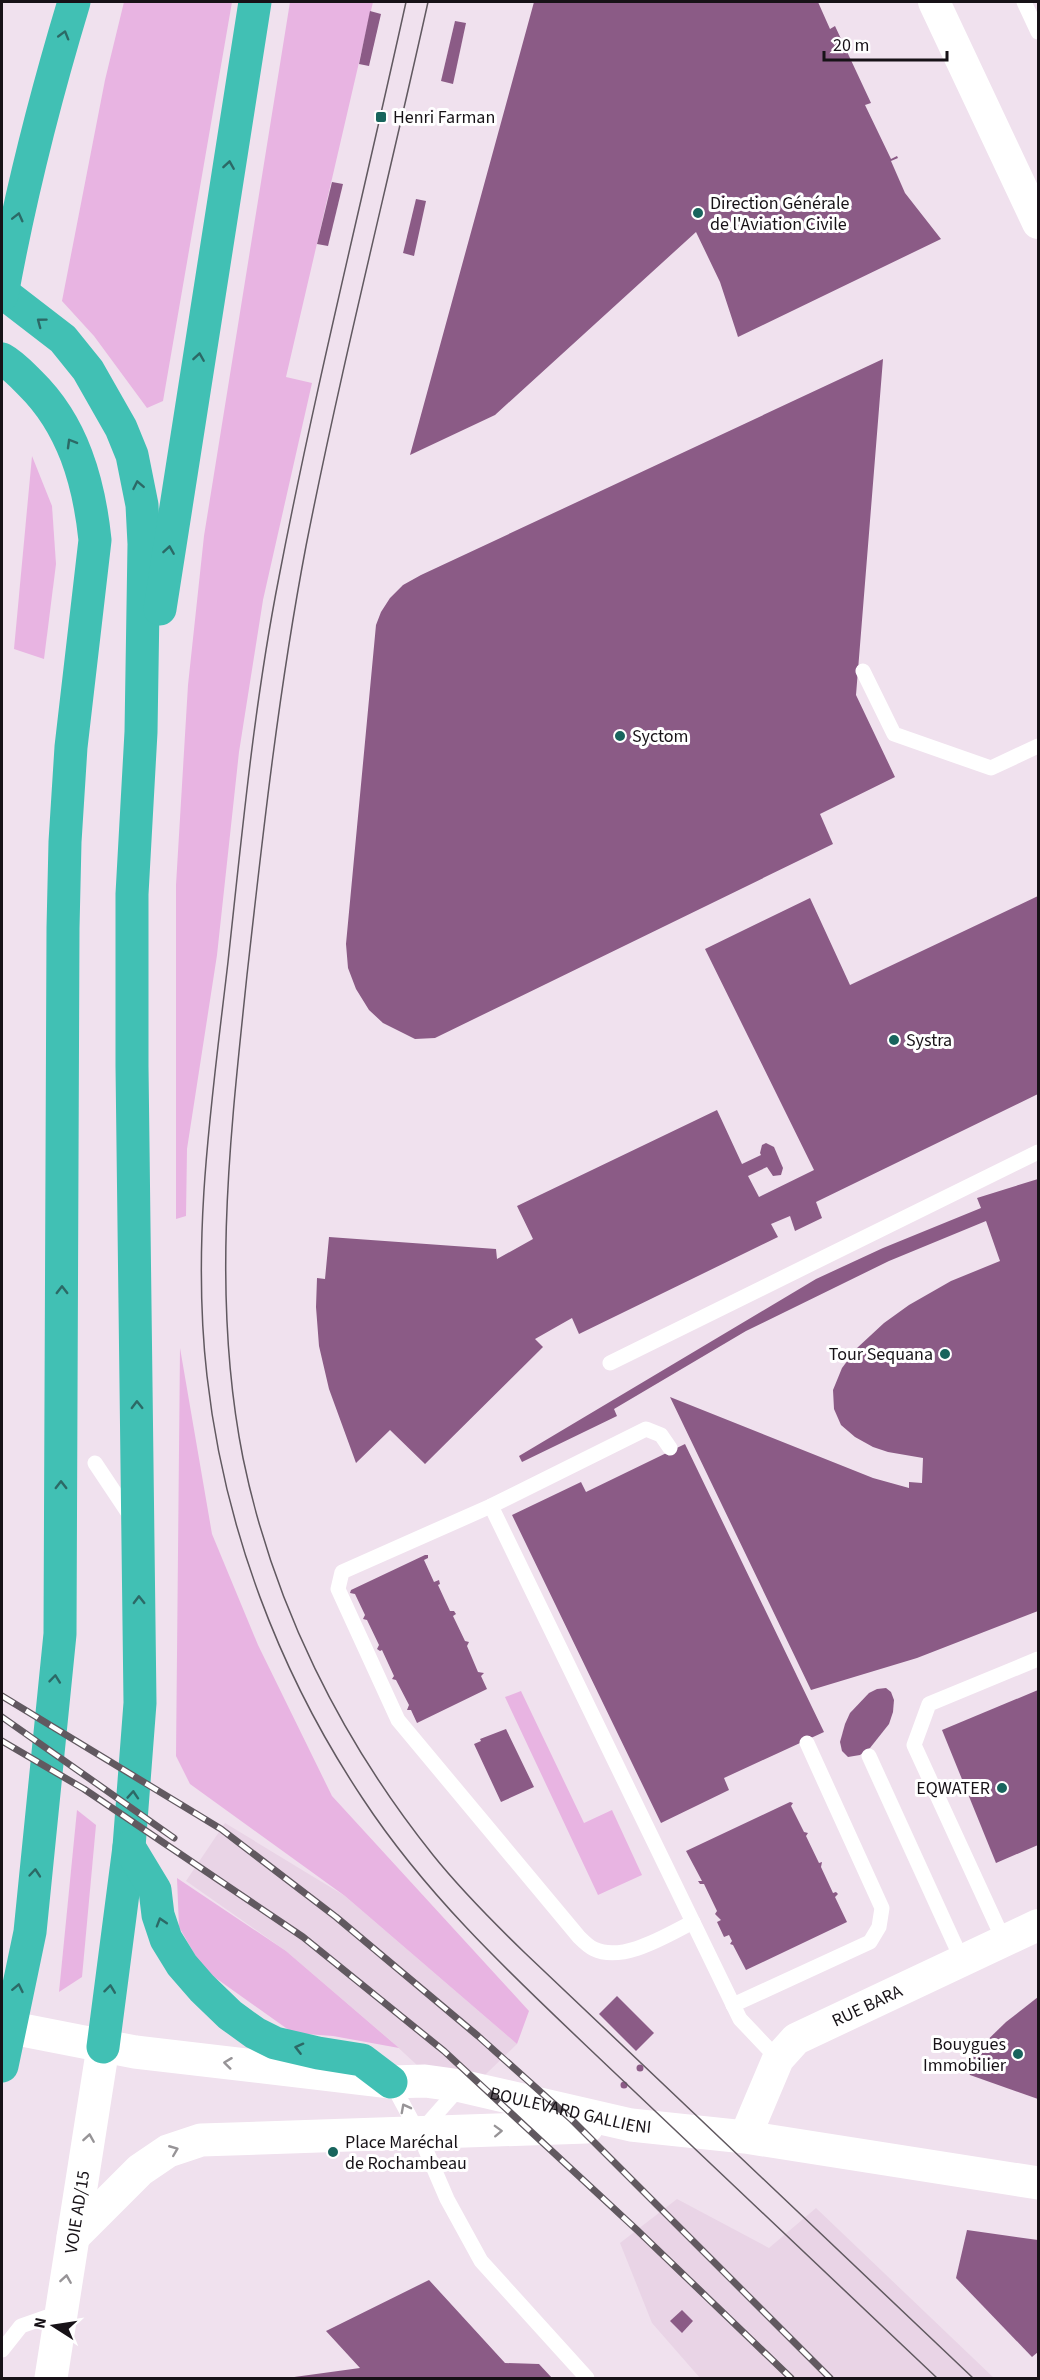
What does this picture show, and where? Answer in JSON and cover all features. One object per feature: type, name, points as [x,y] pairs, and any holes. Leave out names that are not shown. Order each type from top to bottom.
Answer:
[{"type":"highway","points":[[74,2],[54,68],[10,251],[2,294],[63,339],[88,370],[121,428],[132,455],[142,505],[144,544],[141,732],[132,894],[140,1703],[129,1847],[103,2047]]},
{"type":"highway","points":[[141,732],[255,2]]},
{"type":"highway","points":[[2,359],[11,364],[45,398],[76,452],[92,509],[95,540],[71,747],[65,842],[60,1634],[30,1932],[2,2066]]},
{"type":"highway","points":[[129,1847],[154,1890],[158,1915],[166,1940],[195,1981],[230,2015],[255,2033],[275,2043],[362,2060],[391,2082]]},
{"type":"main road","name":"BOULEVARD GALLIENI","points":[[2,2026],[103,2047],[391,2082],[425,2080],[461,2086],[631,2125],[745,2137],[1038,2183]]},
{"type":"main road","name":"VOIE AD/15","points":[[51,2379],[103,2047]]},
{"type":"main road","points":[[73,2237],[140,2170],[168,2151],[201,2140],[631,2125]]},
{"type":"street","points":[[934,2],[1038,223]]},
{"type":"street","name":"RUE BARA","points":[[745,2137],[778,2059],[796,2039],[1038,1925]]},
{"type":"lane","points":[[1024,2],[1038,32]]},
{"type":"lane","points":[[863,671],[894,734],[991,768],[1038,746]]},
{"type":"lane","points":[[610,1363],[1038,1152]]},
{"type":"lane","points":[[670,1448],[661,1435],[646,1429],[491,1506],[342,1572],[338,1589],[398,1720],[579,1937],[594,1949],[610,1953],[633,1951],[693,1922]]},
{"type":"lane","points":[[95,1463],[138,1526]]},
{"type":"lane","points":[[491,1506],[740,2019],[778,2059]]},
{"type":"lane","points":[[1004,1941],[914,1745],[929,1704],[1038,1659]]},
{"type":"lane","points":[[733,2005],[870,1942],[879,1927],[882,1908],[807,1743]]},
{"type":"lane","points":[[869,1755],[963,1960]]},
{"type":"lane","points":[[391,2082],[418,2134],[447,2199],[481,2262],[587,2379]]},
{"type":"lane","points":[[418,2134],[461,2086]]},
{"type":"lane","points":[[2,2350],[21,2326],[61,2312]]},
{"type":"shaded area","points":[[124,2],[232,2],[163,401],[147,408],[94,336],[62,301],[105,80]]},
{"type":"shaded area","points":[[290,2],[373,2],[286,377],[312,383],[263,600],[239,752],[217,955],[187,1149],[186,1216],[176,1219],[176,885],[188,685],[204,536]]},
{"type":"shaded area","points":[[32,456],[52,506],[56,564],[44,659],[14,649]]},
{"type":"shaded area","points":[[180,1348],[212,1534],[258,1645],[332,1796],[529,2011],[517,2044],[345,1896],[190,1784],[176,1756]]},
{"type":"shaded area","points":[[521,1691],[584,1823],[612,1810],[642,1875],[598,1895],[505,1697]]},
{"type":"shaded area","points":[[77,1810],[96,1825],[82,1977],[59,1992]]},
{"type":"shaded area","points":[[225,1823],[345,1896],[517,2044],[457,2102],[391,2041],[286,1951],[186,1881]]},
{"type":"shaded area","points":[[177,1878],[286,1951],[399,2048],[333,2036],[293,2033],[203,1969],[179,1927]]},
{"type":"shaded area","points":[[677,2199],[769,2248],[816,2208],[994,2378],[700,2378],[652,2323],[620,2243]]},
{"type":"building","name":"Direction Générale de l'Aviation Civile","points":[[534,2],[818,2],[830,29],[835,26],[871,103],[865,105],[891,159],[897,156],[898,158],[891,161],[905,193],[941,239],[738,337],[720,282],[696,232],[495,415],[410,455]]},
{"type":"building","points":[[370,11],[381,14],[369,66],[359,64]]},
{"type":"building","points":[[455,21],[466,23],[453,84],[441,81]]},
{"type":"building","points":[[332,182],[343,184],[328,246],[317,244]]},
{"type":"building","points":[[416,199],[426,201],[414,256],[403,253]]},
{"type":"building","name":"Syctom","points":[[883,359],[856,695],[895,777],[820,814],[833,844],[435,1038],[415,1039],[383,1023],[369,1010],[356,989],[348,968],[346,944],[376,625],[390,598],[403,585],[421,575]]},
{"type":"building","points":[[1038,896],[1038,1094],[816,1202],[822,1218],[795,1231],[790,1216],[771,1224],[778,1237],[579,1334],[572,1318],[535,1339],[543,1347],[425,1464],[390,1430],[356,1463],[329,1389],[319,1346],[316,1307],[317,1278],[325,1279],[329,1237],[496,1249],[497,1259],[533,1239],[517,1206],[717,1110],[742,1164],[761,1155],[762,1145],[766,1143],[774,1147],[783,1168],[781,1175],[773,1176],[767,1167],[748,1176],[759,1197],[814,1170],[705,949],[810,898],[850,985]]},
{"type":"building","points":[[1038,1179],[1038,1611],[917,1658],[811,1690],[670,1397],[873,1478],[909,1488],[909,1482],[922,1483],[923,1458],[873,1447],[855,1437],[841,1425],[834,1409],[833,1390],[842,1368],[857,1348],[884,1323],[909,1305],[951,1281],[1000,1261],[986,1221],[889,1261],[746,1331],[614,1409],[617,1416],[522,1462],[519,1456],[816,1279],[883,1248],[981,1208],[977,1198]]},
{"type":"building","points":[[685,1444],[824,1732],[724,1778],[729,1790],[661,1823],[512,1515],[581,1482],[586,1492]]},
{"type":"building","points":[[428,1555],[428,1558],[424,1560],[434,1582],[439,1580],[438,1585],[450,1611],[456,1614],[453,1616],[465,1641],[469,1642],[467,1646],[478,1672],[484,1673],[481,1676],[487,1689],[417,1723],[411,1710],[407,1710],[409,1705],[396,1680],[392,1679],[394,1676],[382,1650],[377,1649],[379,1645],[367,1620],[363,1619],[365,1615],[355,1594],[350,1593],[351,1590]]},
{"type":"building","points":[[886,1688],[891,1692],[894,1700],[889,1724],[870,1748],[860,1755],[848,1757],[842,1751],[840,1742],[850,1713],[869,1693]]},
{"type":"building","name":"EQWATER","points":[[1038,1690],[1038,1845],[996,1863],[942,1730]]},
{"type":"building","points":[[506,1729],[534,1787],[501,1802],[474,1744],[481,1741],[480,1739]]},
{"type":"building","points":[[790,1802],[793,1803],[791,1806],[804,1832],[808,1833],[806,1836],[819,1863],[822,1862],[821,1867],[833,1893],[838,1894],[835,1897],[847,1922],[746,1970],[733,1945],[730,1944],[732,1941],[729,1935],[724,1937],[717,1922],[721,1920],[715,1914],[717,1911],[704,1884],[698,1881],[702,1881],[686,1851]]},
{"type":"building","points":[[617,1996],[654,2033],[636,2051],[599,2014]]},
{"type":"building","name":"Bouygues Immobilier","points":[[1038,1997],[1038,2099],[970,2075],[965,2066],[970,2057],[1006,2022]]},
{"type":"building","points":[[640,2064],[644,2068],[640,2072],[636,2068]]},
{"type":"building","points":[[624,2081],[628,2085],[624,2089],[620,2085]]},
{"type":"building","points":[[967,2230],[1038,2240],[1038,2352],[1032,2357],[956,2278]]},
{"type":"building","points":[[429,2280],[505,2363],[539,2364],[552,2378],[287,2378],[360,2368],[326,2331]]},
{"type":"building","points":[[682,2310],[693,2321],[682,2333],[670,2321]]},
{"type":"tram line","points":[[406,2],[293,505],[270,625],[249,769],[210,1117],[202,1220],[201,1272],[207,1376],[215,1432],[227,1488],[260,1597],[281,1650],[306,1701],[363,1799],[419,1874],[515,1977],[937,2378]]},
{"type":"tram line","points":[[428,2],[350,341],[306,546],[272,760],[235,1096],[227,1217],[228,1337],[233,1398],[243,1458],[272,1565],[315,1668],[340,1717],[369,1765],[433,1855],[478,1906],[525,1953],[973,2378]]},
{"type":"railway","points":[[2,1696],[221,1829],[336,1917],[478,2036],[572,2120],[830,2378]]},
{"type":"railway","points":[[2,1717],[174,1838]]},
{"type":"railway","points":[[2,1741],[84,1789],[303,1937],[444,2051],[637,2230],[791,2378]]},
{"type":"place","name":"Henri Farman","points":[[381,117]]},
{"type":"place","name":"Direction Générale de l'Aviation Civile","points":[[698,213]]},
{"type":"place","name":"Syctom","points":[[620,736]]},
{"type":"place","name":"Systra","points":[[894,1040]]},
{"type":"place","name":"Tour Sequana","points":[[945,1354]]},
{"type":"place","name":"EQWATER","points":[[1002,1788]]},
{"type":"place","name":"Bouygues Immobilier","points":[[1018,2054]]},
{"type":"place","name":"Place Maréchal de Rochambeau","points":[[333,2152]]}]
